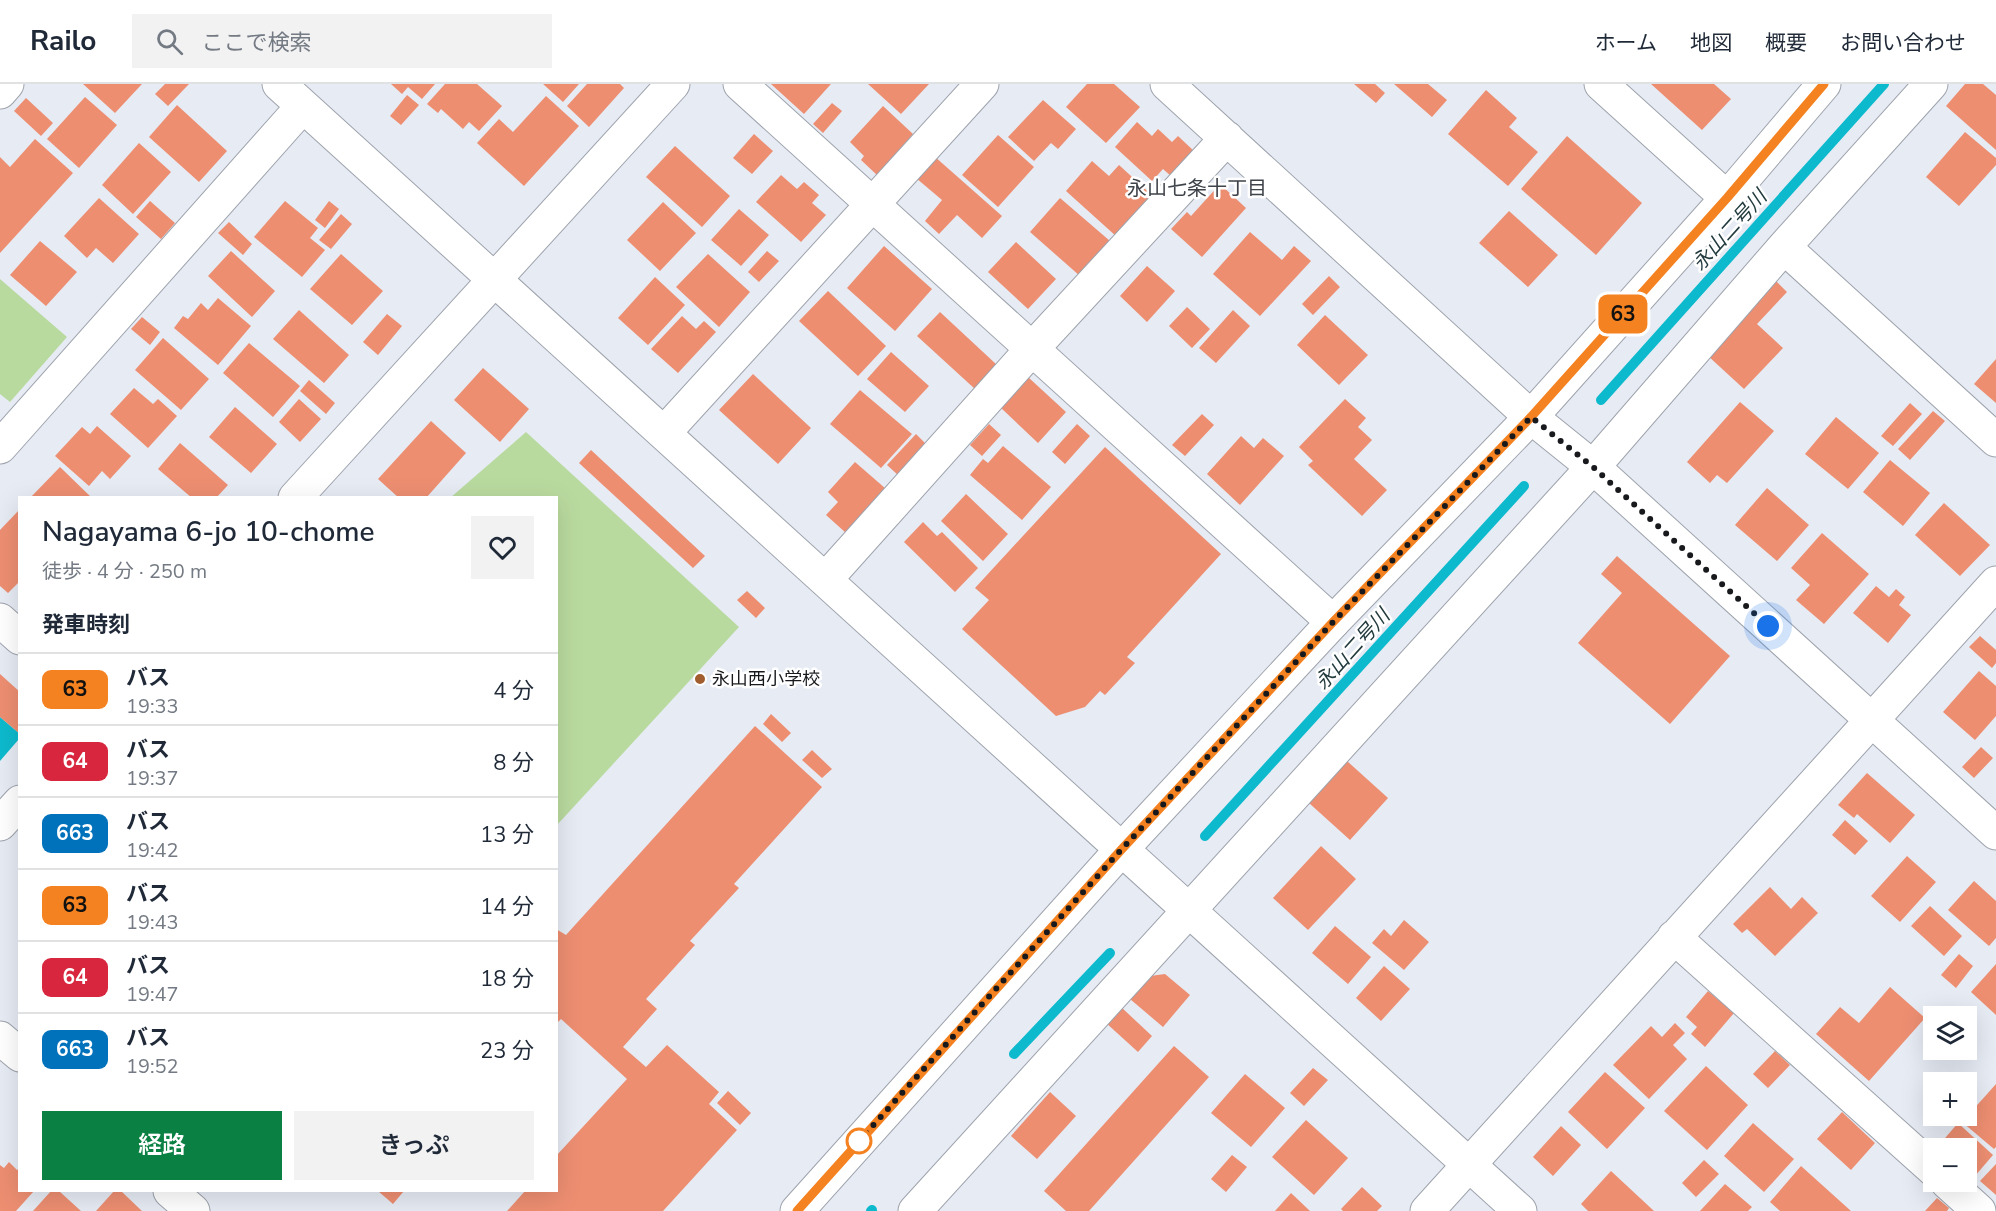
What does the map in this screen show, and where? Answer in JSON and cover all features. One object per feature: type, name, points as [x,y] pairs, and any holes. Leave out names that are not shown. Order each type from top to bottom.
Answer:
[{"type":"street","points":[[0,92],[7,84]]},
{"type":"street","points":[[279,84],[1520,1211]]},
{"type":"street","points":[[297,496],[673,84]]},
{"type":"street","points":[[740,84],[1333,622]]},
{"type":"street","points":[[664,433],[982,84]]},
{"type":"street","points":[[1167,84],[1531,417],[1593,467],[1996,833]]},
{"type":"street","points":[[1602,84],[1727,198]]},
{"type":"street","points":[[797,1211],[1121,850],[1333,622],[1531,417],[1727,198],[1824,84]]},
{"type":"street","points":[[915,1211],[1593,467],[1784,247],[1931,84]]},
{"type":"street","points":[[0,447],[303,106]]},
{"type":"street","points":[[825,580],[1032,349],[1227,138]]},
{"type":"street","points":[[1784,247],[1996,440]]},
{"type":"street","points":[[1427,1211],[1996,583]]},
{"type":"street","points":[[0,620],[18,636]]},
{"type":"street","points":[[0,824],[18,804]]},
{"type":"street","points":[[1674,937],[1923,1160]]},
{"type":"street","points":[[0,1038],[18,1053]]},
{"type":"street","points":[[171,1192],[192,1211]]},
{"type":"street","points":[[1958,1192],[1979,1211]]},
{"type":"green space","points":[[0,279],[67,337],[10,402],[0,394]]},
{"type":"green space","points":[[526,432],[739,627],[558,824],[558,496],[452,496]]},
{"type":"water","points":[[0,717],[18,732],[18,740],[0,761]]},
{"type":"building","points":[[83,84],[142,84],[115,113]]},
{"type":"building","points":[[165,84],[189,84],[168,106],[155,94]]},
{"type":"building","points":[[391,84],[435,84],[422,99],[408,87],[402,94]]},
{"type":"building","points":[[445,84],[477,84],[502,106],[479,131],[469,122],[463,129],[441,109],[438,113],[427,104]]},
{"type":"building","points":[[543,84],[579,84],[563,102]]},
{"type":"building","points":[[587,84],[620,84],[624,88],[589,127],[567,106]]},
{"type":"building","points":[[771,84],[831,84],[804,114]]},
{"type":"building","points":[[868,84],[929,84],[901,114]]},
{"type":"building","points":[[1087,84],[1114,84],[1140,107],[1106,143],[1066,107]]},
{"type":"building","points":[[1354,84],[1375,84],[1385,93],[1376,103]]},
{"type":"building","points":[[1394,84],[1428,84],[1447,100],[1432,117]]},
{"type":"building","points":[[1651,84],[1714,84],[1731,99],[1702,130]]},
{"type":"building","points":[[1965,84],[1983,84],[1996,95],[1996,150],[1946,106]]},
{"type":"building","points":[[1486,90],[1517,118],[1509,127],[1538,152],[1508,186],[1448,134]]},
{"type":"building","points":[[407,95],[419,105],[401,125],[390,116]]},
{"type":"building","points":[[546,96],[579,126],[524,186],[477,143],[499,119],[513,132]]},
{"type":"building","points":[[85,97],[117,125],[79,168],[47,139]]},
{"type":"building","points":[[26,98],[53,123],[41,136],[14,111]]},
{"type":"building","points":[[1043,100],[1076,129],[1058,149],[1051,143],[1034,161],[1008,137]]},
{"type":"building","points":[[832,103],[842,111],[823,133],[813,124]]},
{"type":"building","points":[[177,105],[227,151],[199,182],[149,137]]},
{"type":"building","points":[[883,106],[913,134],[877,175],[861,160],[864,156],[850,142]]},
{"type":"building","points":[[1137,122],[1152,136],[1158,129],[1172,142],[1178,136],[1195,152],[1172,177],[1163,169],[1152,181],[1115,147]]},
{"type":"building","points":[[1965,132],[1996,158],[1996,165],[1959,206],[1926,177]]},
{"type":"building","points":[[754,134],[773,151],[752,174],[733,158]]},
{"type":"building","points":[[998,135],[1034,167],[998,207],[962,175]]},
{"type":"building","points":[[1567,136],[1642,203],[1596,255],[1521,189]]},
{"type":"building","points":[[35,139],[73,173],[0,253],[0,157],[10,167]]},
{"type":"building","points":[[139,143],[171,172],[133,214],[102,185]]},
{"type":"building","points":[[675,146],[730,196],[702,227],[646,177]]},
{"type":"building","points":[[934,156],[1002,216],[982,238],[957,215],[939,234],[925,221],[942,200],[916,178]]},
{"type":"building","points":[[1092,161],[1109,176],[1119,165],[1154,197],[1117,237],[1066,191]]},
{"type":"building","points":[[781,175],[797,189],[804,182],[819,195],[812,203],[826,215],[801,242],[756,202]]},
{"type":"building","points":[[1220,184],[1246,208],[1202,257],[1171,229],[1187,212],[1191,216]]},
{"type":"building","points":[[99,198],[139,234],[113,263],[96,248],[87,258],[64,236]]},
{"type":"building","points":[[1060,198],[1110,241],[1080,276],[1030,232]]},
{"type":"building","points":[[150,201],[175,223],[161,239],[136,217]]},
{"type":"building","points":[[285,201],[318,228],[310,238],[325,250],[302,277],[254,237]]},
{"type":"building","points":[[329,201],[339,209],[325,228],[315,220]]},
{"type":"building","points":[[663,202],[696,233],[660,271],[627,240]]},
{"type":"building","points":[[739,209],[769,235],[741,266],[711,240]]},
{"type":"building","points":[[1509,211],[1558,255],[1528,287],[1479,243]]},
{"type":"building","points":[[341,214],[352,224],[331,249],[319,240]]},
{"type":"building","points":[[229,222],[252,244],[243,255],[218,233]]},
{"type":"building","points":[[1250,232],[1282,260],[1294,246],[1311,261],[1260,316],[1213,274]]},
{"type":"building","points":[[40,241],[77,272],[46,306],[10,275]]},
{"type":"building","points":[[1016,242],[1056,279],[1028,309],[988,272]]},
{"type":"building","points":[[884,246],[932,289],[895,331],[847,288]]},
{"type":"building","points":[[231,251],[275,291],[252,317],[208,276]]},
{"type":"building","points":[[767,251],[779,261],[759,282],[748,272]]},
{"type":"building","points":[[341,254],[383,291],[352,325],[310,289]]},
{"type":"building","points":[[708,254],[750,292],[719,327],[676,287]]},
{"type":"building","points":[[1147,266],[1175,291],[1147,322],[1120,296]]},
{"type":"building","points":[[1329,276],[1340,287],[1313,315],[1302,304]]},
{"type":"building","points":[[655,277],[685,305],[648,345],[618,318]]},
{"type":"building","points":[[1776,281],[1787,292],[1757,324],[1783,348],[1744,389],[1707,355]]},
{"type":"building","points":[[828,291],[886,346],[858,376],[799,321]]},
{"type":"building","points":[[218,298],[251,326],[218,365],[174,328],[183,316],[188,319],[201,303],[208,310]]},
{"type":"building","points":[[1187,307],[1210,329],[1192,348],[1169,326]]},
{"type":"building","points":[[299,310],[349,355],[324,383],[273,339]]},
{"type":"building","points":[[1233,310],[1250,326],[1216,363],[1199,348]]},
{"type":"building","points":[[940,312],[997,365],[975,389],[917,336]]},
{"type":"building","points":[[387,314],[402,326],[378,355],[363,342]]},
{"type":"building","points":[[1325,315],[1368,355],[1339,385],[1297,345]]},
{"type":"building","points":[[682,316],[696,329],[704,321],[716,332],[678,373],[651,349]]},
{"type":"building","points":[[142,317],[160,332],[150,345],[131,329]]},
{"type":"building","points":[[163,338],[209,379],[181,410],[135,370]]},
{"type":"building","points":[[249,343],[300,386],[273,417],[223,373]]},
{"type":"building","points":[[891,352],[929,386],[905,412],[867,379]]},
{"type":"building","points":[[1996,359],[1996,403],[1974,384]]},
{"type":"building","points":[[483,368],[529,409],[500,442],[454,400]]},
{"type":"building","points":[[753,374],[811,428],[778,464],[719,410]]},
{"type":"building","points":[[1028,377],[1066,412],[1038,443],[1000,407]]},
{"type":"building","points":[[309,380],[335,403],[326,414],[300,391]]},
{"type":"building","points":[[134,388],[153,404],[158,399],[177,416],[148,448],[110,414]]},
{"type":"building","points":[[860,390],[912,434],[881,468],[830,424]]},
{"type":"building","points":[[299,399],[321,419],[300,442],[279,422]]},
{"type":"building","points":[[1345,399],[1366,418],[1358,427],[1372,440],[1354,459],[1387,490],[1362,516],[1308,465],[1313,461],[1299,447]]},
{"type":"building","points":[[1740,402],[1774,431],[1727,483],[1717,475],[1710,483],[1687,462]]},
{"type":"building","points":[[1910,403],[1922,414],[1893,446],[1881,436]]},
{"type":"building","points":[[235,407],[277,444],[251,473],[209,437]]},
{"type":"building","points":[[1933,411],[1945,421],[1910,460],[1898,449]]},
{"type":"building","points":[[1202,414],[1214,425],[1185,456],[1172,445]]},
{"type":"building","points":[[1836,417],[1879,453],[1848,489],[1805,454]]},
{"type":"building","points":[[431,421],[466,453],[428,496],[397,496],[378,479]]},
{"type":"building","points":[[989,424],[1001,435],[982,456],[970,445]]},
{"type":"building","points":[[1077,424],[1090,436],[1065,464],[1052,452]]},
{"type":"building","points":[[97,426],[131,456],[110,479],[102,471],[89,486],[55,456],[82,427],[90,434]]},
{"type":"building","points":[[916,434],[927,445],[899,476],[887,465]]},
{"type":"building","points":[[1241,436],[1254,448],[1263,438],[1284,456],[1240,505],[1207,474]]},
{"type":"building","points":[[180,443],[228,485],[218,496],[190,496],[158,469]]},
{"type":"building","points":[[1003,446],[1051,487],[1022,520],[970,475],[983,459],[988,463]]},
{"type":"building","points":[[1105,447],[1221,554],[1127,657],[1135,663],[1105,695],[1100,691],[1085,707],[1056,716],[962,629],[989,600],[975,588]]},
{"type":"building","points":[[591,450],[705,556],[693,568],[579,463]]},
{"type":"building","points":[[1890,460],[1930,493],[1903,526],[1863,492]]},
{"type":"building","points":[[855,462],[886,489],[846,533],[826,515],[838,502],[828,492]]},
{"type":"building","points":[[60,467],[90,496],[32,496]]},
{"type":"building","points":[[1767,488],[1809,525],[1777,561],[1735,525]]},
{"type":"building","points":[[966,494],[1008,534],[983,561],[941,521]]},
{"type":"building","points":[[1944,503],[1990,545],[1960,576],[1915,535]]},
{"type":"building","points":[[18,511],[18,583],[8,593],[0,586],[0,530]]},
{"type":"building","points":[[923,522],[937,536],[942,532],[978,568],[955,592],[904,542]]},
{"type":"building","points":[[1822,533],[1869,574],[1824,624],[1796,600],[1810,585],[1791,568]]},
{"type":"building","points":[[1617,556],[1730,656],[1670,724],[1578,643],[1622,593],[1601,574]]},
{"type":"building","points":[[1876,586],[1889,597],[1896,589],[1905,597],[1899,605],[1911,615],[1888,643],[1853,613]]},
{"type":"building","points":[[747,591],[765,608],[756,618],[737,600]]},
{"type":"building","points":[[1980,636],[1996,650],[1996,663],[1992,668],[1969,647]]},
{"type":"building","points":[[1979,671],[1996,686],[1996,716],[1975,740],[1943,712]]},
{"type":"building","points":[[0,674],[18,690],[18,732],[0,717]]},
{"type":"building","points":[[771,714],[791,733],[782,742],[763,724]]},
{"type":"building","points":[[755,726],[822,787],[734,884],[739,888],[690,941],[695,945],[646,999],[657,1009],[623,1047],[646,1067],[667,1045],[719,1092],[709,1104],[737,1130],[663,1211],[507,1211],[524,1192],[558,1192],[558,1154],[627,1079],[561,1019],[558,1022],[558,930],[566,935]]},
{"type":"building","points":[[1981,747],[1993,758],[1974,778],[1962,767]]},
{"type":"building","points":[[812,750],[832,769],[822,778],[802,760]]},
{"type":"building","points":[[1347,761],[1388,798],[1350,840],[1309,803]]},
{"type":"building","points":[[1867,773],[1915,815],[1890,843],[1857,814],[1854,818],[1838,805]]},
{"type":"building","points":[[1845,820],[1868,841],[1855,855],[1832,835]]},
{"type":"building","points":[[1321,846],[1356,879],[1308,930],[1273,898]]},
{"type":"building","points":[[1907,856],[1936,882],[1900,922],[1871,896]]},
{"type":"building","points":[[1974,881],[1996,901],[1996,938],[1989,946],[1948,910]]},
{"type":"building","points":[[1770,887],[1791,909],[1802,897],[1818,913],[1775,956],[1747,929],[1742,933],[1733,924]]},
{"type":"building","points":[[1930,906],[1962,936],[1944,956],[1911,926]]},
{"type":"building","points":[[1404,920],[1429,942],[1404,970],[1372,943],[1384,929],[1391,936]]},
{"type":"building","points":[[1335,926],[1371,957],[1348,984],[1312,953]]},
{"type":"building","points":[[1959,954],[1973,966],[1956,988],[1941,975]]},
{"type":"building","points":[[1996,964],[1996,1015],[1971,992]]},
{"type":"building","points":[[1384,966],[1410,989],[1381,1021],[1356,998]]},
{"type":"building","points":[[1165,974],[1190,995],[1163,1027],[1130,999],[1150,976]]},
{"type":"building","points":[[1890,987],[1923,1016],[1923,1020],[1869,1081],[1816,1034],[1840,1007],[1859,1023]]},
{"type":"building","points":[[1708,991],[1734,1013],[1705,1047],[1691,1034],[1697,1027],[1686,1017]]},
{"type":"building","points":[[1120,1006],[1152,1036],[1138,1052],[1105,1022]]},
{"type":"building","points":[[1675,1023],[1685,1033],[1673,1045],[1687,1059],[1649,1099],[1613,1065],[1651,1026],[1662,1037]]},
{"type":"building","points":[[1174,1046],[1209,1077],[1089,1211],[1066,1211],[1044,1191]]},
{"type":"building","points":[[1775,1051],[1790,1065],[1768,1088],[1753,1074]]},
{"type":"building","points":[[1706,1066],[1748,1105],[1707,1150],[1664,1111]]},
{"type":"building","points":[[1313,1068],[1328,1080],[1304,1106],[1290,1093]]},
{"type":"building","points":[[1605,1072],[1645,1108],[1607,1149],[1568,1112]]},
{"type":"building","points":[[1245,1074],[1285,1108],[1251,1147],[1211,1113]]},
{"type":"building","points":[[1996,1084],[1996,1147],[1994,1149],[1967,1126],[1977,1126],[1977,1105]]},
{"type":"building","points":[[728,1091],[751,1113],[740,1125],[717,1103]]},
{"type":"building","points":[[1050,1092],[1076,1116],[1037,1159],[1011,1136]]},
{"type":"building","points":[[1842,1112],[1875,1143],[1851,1170],[1817,1139]]},
{"type":"building","points":[[1306,1120],[1348,1158],[1314,1195],[1272,1157]]},
{"type":"building","points":[[1753,1123],[1794,1159],[1764,1192],[1724,1156]]},
{"type":"building","points":[[1561,1126],[1581,1145],[1553,1176],[1533,1157]]},
{"type":"building","points":[[1955,1126],[1961,1126],[1974,1138],[1945,1138]]},
{"type":"building","points":[[1977,1140],[1993,1155],[1977,1174]]},
{"type":"building","points":[[1232,1155],[1247,1167],[1226,1192],[1211,1179]]},
{"type":"building","points":[[1704,1160],[1719,1174],[1696,1197],[1682,1183]]},
{"type":"building","points":[[9,1162],[18,1169],[18,1192],[33,1192],[16,1211],[0,1211],[0,1165],[4,1168]]},
{"type":"building","points":[[1996,1164],[1996,1195],[1980,1181]]},
{"type":"building","points":[[1801,1166],[1851,1211],[1780,1211],[1770,1202]]},
{"type":"building","points":[[1611,1171],[1654,1211],[1588,1211],[1581,1204]]},
{"type":"building","points":[[1725,1184],[1752,1207],[1748,1211],[1700,1211]]},
{"type":"building","points":[[1362,1187],[1382,1206],[1377,1211],[1343,1211],[1341,1209]]},
{"type":"building","points":[[50,1192],[60,1192],[81,1211],[33,1211]]},
{"type":"building","points":[[113,1192],[122,1192],[142,1211],[96,1211]]},
{"type":"building","points":[[379,1192],[403,1192],[393,1204]]},
{"type":"building","points":[[1291,1193],[1310,1211],[1275,1211]]},
{"type":"building","points":[[1937,1198],[1949,1208],[1947,1211],[1925,1211]]},
{"type":"waterway","name":"永山二号川","points":[[1601,400],[1884,84]]},
{"type":"waterway","name":"永山二号川","points":[[1205,836],[1524,486]]},
{"type":"waterway","name":"永山二号川","points":[[1014,1054],[1110,953]]},
{"type":"bus line","name":"63","points":[[797,1211],[1121,850],[1333,622],[1531,417],[1727,198],[1824,84]]},
{"type":"place","name":"永山西小学校","points":[[700,679]]},
{"type":"district","name":"永山七条十丁目","points":[[1197,188]]},
{"type":"route","points":[[859,1141],[1121,850],[1333,622],[1531,417],[1593,467],[1768,626]]}]
